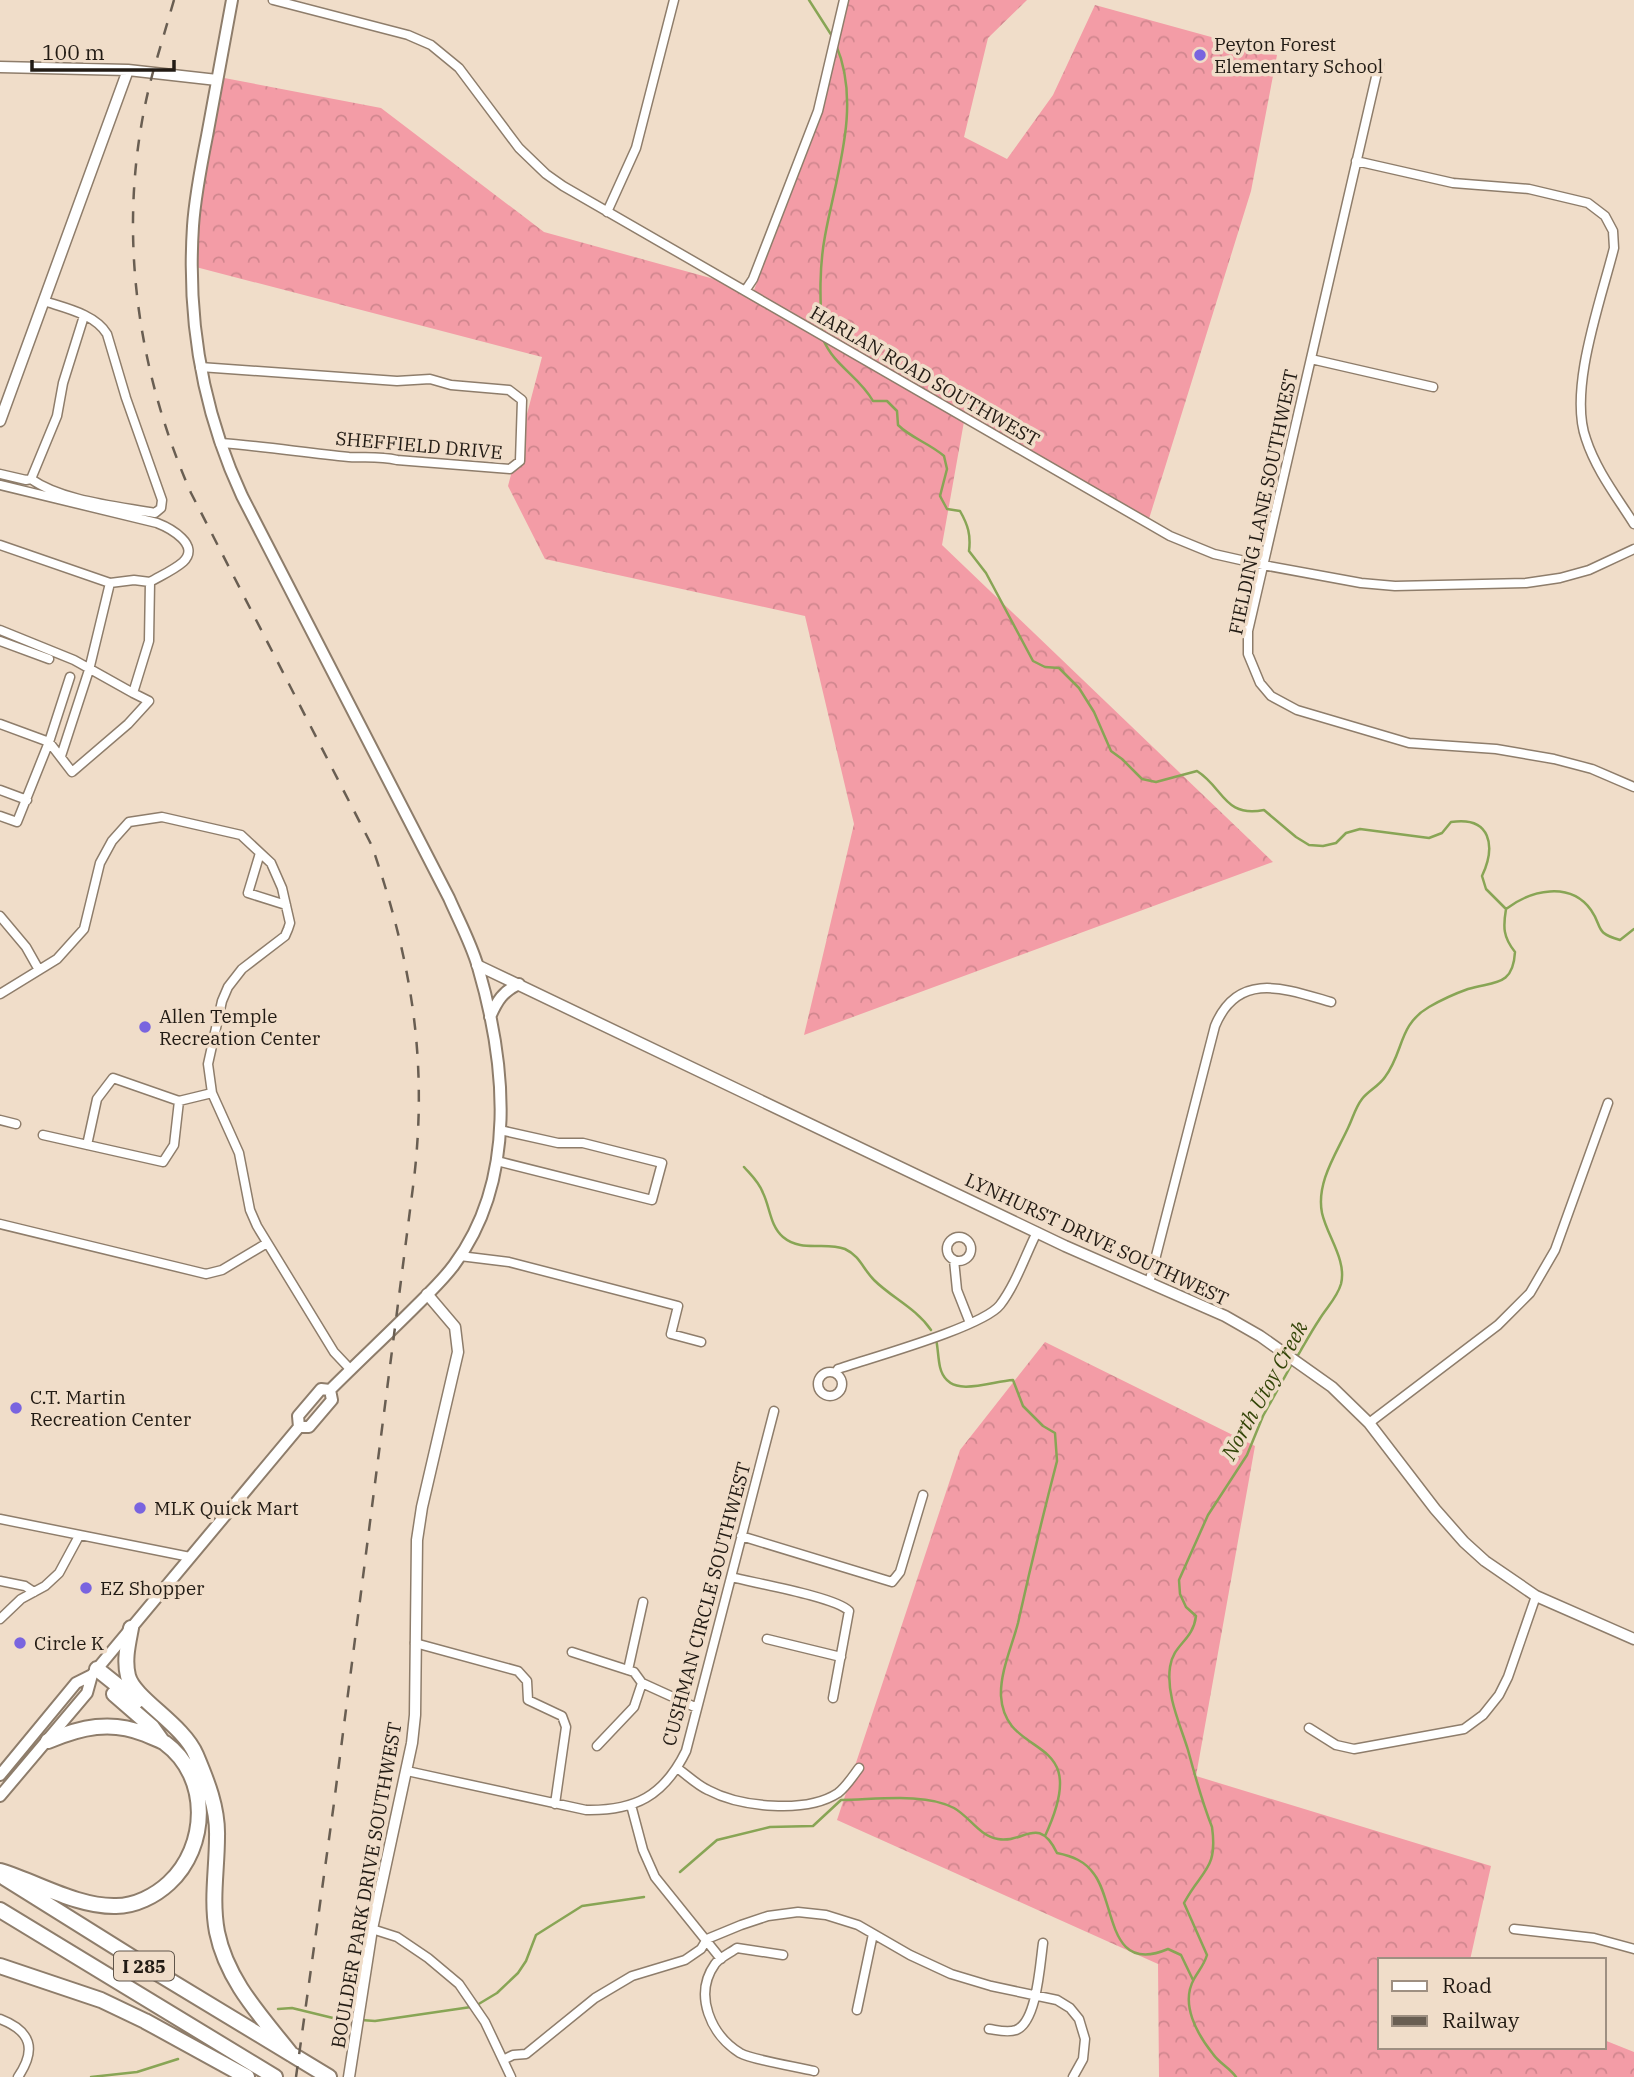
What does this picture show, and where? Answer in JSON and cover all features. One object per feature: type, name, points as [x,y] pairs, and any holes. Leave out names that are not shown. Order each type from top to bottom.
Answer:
[{"type":"highway","points":[[131,1628],[126,1656],[130,1683],[170,1720],[188,1742],[210,1790],[217,1821],[214,1907],[221,1948],[239,1988],[290,2054]]},
{"type":"highway","points":[[95,1672],[171,1732],[201,1772]]},
{"type":"highway","points":[[0,1872],[32,1881],[74,1899],[100,1906],[120,1906],[155,1894],[185,1865],[199,1823],[193,1783],[186,1769],[152,1727],[95,1672]]},
{"type":"highway","points":[[48,1741],[79,1729],[107,1726],[135,1730],[164,1742]]},
{"type":"highway","name":"I 285","points":[[0,1872],[149,1968],[329,2077]]},
{"type":"highway","name":"I 285","points":[[0,1910],[275,2077]]},
{"type":"highway","points":[[0,1966],[101,2000],[247,2077]]},
{"type":"main road","points":[[0,1796],[87,1693],[95,1672],[299,1427],[298,1416],[308,1404],[321,1389],[330,1390],[454,1265],[474,1231],[497,1161],[501,1083],[490,1017],[477,965],[449,898],[242,496],[212,422],[193,320],[193,224],[232,0]]},
{"type":"main road","points":[[490,1017],[506,990],[519,984]]},
{"type":"main road","points":[[0,1775],[76,1683],[95,1672]]},
{"type":"street","name":"HARLAN ROAD SOUTHWEST","points":[[273,0],[408,35],[431,45],[459,68],[519,148],[546,174],[607,212],[1170,536],[1214,554],[1361,583],[1395,586],[1526,583],[1560,578],[1589,570],[1634,549]]},
{"type":"street","points":[[607,212],[636,148],[674,0]]},
{"type":"street","points":[[745,291],[818,111],[844,0]]},
{"type":"street","name":"FIELDING LANE SOUTHWEST","points":[[1379,64],[1248,631],[1248,653],[1260,683],[1271,696],[1285,705],[1409,743],[1496,749],[1554,759],[1592,769],[1634,787]]},
{"type":"street","points":[[0,67],[128,70],[217,80]]},
{"type":"street","points":[[0,421],[128,70]]},
{"type":"street","points":[[1356,161],[1453,183],[1547,192],[1588,203],[1605,216],[1613,232],[1614,248],[1582,376],[1580,415],[1584,436],[1593,458],[1634,524]]},
{"type":"street","points":[[0,474],[31,479],[42,486],[81,498],[155,513],[161,508],[163,500],[126,398],[107,334],[102,326],[84,316],[44,301]]},
{"type":"street","points":[[31,479],[57,416],[63,383],[84,316]]},
{"type":"street","points":[[1311,359],[1433,387]]},
{"type":"street","name":"SHEFFIELD DRIVE","points":[[201,367],[397,381],[430,379],[451,386],[509,390],[522,400],[520,461],[510,469],[397,460],[381,456],[348,457],[258,445],[219,443]]},
{"type":"street","points":[[0,485],[168,527],[186,544],[187,557],[150,582],[134,580],[110,583],[0,545]]},
{"type":"street","points":[[133,692],[149,641],[150,582]]},
{"type":"street","points":[[61,757],[89,670],[110,583]]},
{"type":"street","points":[[0,630],[74,660],[149,701],[72,772],[49,742],[0,724]]},
{"type":"street","points":[[0,641],[49,659]]},
{"type":"street","points":[[0,816],[17,822],[49,742],[70,677]]},
{"type":"street","points":[[0,790],[27,800]]},
{"type":"street","points":[[0,994],[57,959],[84,929],[100,863],[112,841],[129,822],[162,817],[242,835],[271,863],[282,888],[290,923],[285,936],[242,969],[228,987],[222,1001],[208,1064],[212,1093],[239,1153],[250,1210],[267,1243],[334,1352],[351,1370]]},
{"type":"street","points":[[260,853],[248,893],[286,905]]},
{"type":"street","points":[[0,916],[26,947],[39,970]]},
{"type":"street","name":"LYNHURST DRIVE SOUTHWEST","points":[[477,965],[1037,1232],[1225,1316],[1260,1336],[1332,1387],[1369,1423],[1464,1542],[1508,1578],[1536,1595],[1634,1639]]},
{"type":"street","points":[[1149,1283],[1220,1014],[1236,997],[1258,988],[1296,992],[1331,1002]]},
{"type":"street","points":[[87,1145],[97,1099],[113,1078],[179,1101],[212,1093]]},
{"type":"street","points":[[43,1135],[163,1162],[174,1145],[179,1101]]},
{"type":"street","points":[[1369,1423],[1499,1325],[1530,1293],[1555,1250],[1608,1103]]},
{"type":"street","points":[[0,1120],[16,1124]]},
{"type":"street","points":[[497,1161],[652,1200],[662,1163],[583,1143],[558,1143],[500,1130]]},
{"type":"street","points":[[0,1224],[206,1273],[222,1270],[267,1243]]},
{"type":"street","points":[[836,1373],[838,1369],[988,1316],[999,1306],[1013,1283],[1037,1232]]},
{"type":"street","points":[[460,1256],[509,1262],[678,1306],[671,1334],[701,1342]]},
{"type":"street","points":[[954,1260],[957,1290],[970,1323]]},
{"type":"street","name":"BOULDER PARK DRIVE SOUTHWEST","points":[[349,2077],[372,1929],[407,1771],[415,1715],[416,1540],[458,1352],[455,1327],[427,1294]]},
{"type":"street","name":"CUSHMAN CIRCLE SOUTHWEST","points":[[407,1771],[586,1810],[610,1811],[631,1805],[657,1790],[677,1768],[686,1751],[774,1411]]},
{"type":"street","points":[[741,1536],[892,1582],[900,1572],[923,1495]]},
{"type":"street","points":[[0,1519],[190,1557]]},
{"type":"street","points":[[0,1619],[21,1599],[59,1573],[79,1536]]},
{"type":"street","points":[[731,1577],[844,1606],[849,1611],[833,1698]]},
{"type":"street","points":[[0,1581],[25,1586],[34,1592]]},
{"type":"street","points":[[1309,1728],[1336,1745],[1354,1749],[1464,1729],[1483,1715],[1499,1695],[1508,1677],[1536,1595]]},
{"type":"street","points":[[628,1670],[643,1602]]},
{"type":"street","points":[[767,1639],[841,1657]]},
{"type":"street","points":[[415,1643],[518,1671],[527,1681],[528,1699],[562,1716],[566,1727],[555,1804]]},
{"type":"street","points":[[572,1652],[634,1672],[642,1684],[697,1709]]},
{"type":"street","points":[[597,1746],[634,1707],[642,1684]]},
{"type":"street","points":[[677,1768],[708,1791],[728,1798],[780,1808],[802,1806],[839,1792],[859,1768]]},
{"type":"street","points":[[631,1805],[643,1850],[655,1877],[721,1959]]},
{"type":"street","points":[[503,2060],[513,2055],[526,2054],[595,1998],[632,1976],[685,1960],[701,1949],[707,1939],[768,1916],[798,1912],[826,1915],[858,1925],[910,1955],[951,1974],[991,1986],[1057,2000],[1079,2019],[1085,2039],[1083,2059],[1073,2077]]},
{"type":"street","points":[[372,1929],[397,1937],[459,1984],[485,2022],[511,2077]]},
{"type":"street","points":[[1514,1929],[1594,1938],[1634,1949]]},
{"type":"street","points":[[857,2010],[873,1934]]},
{"type":"street","points":[[989,2029],[1013,2031],[1020,2028],[1030,2013],[1043,1943]]},
{"type":"street","points":[[783,1955],[737,1948],[715,1963],[706,1983],[707,2013],[717,2031],[742,2054],[814,2071]]},
{"type":"street","points":[[0,2019],[13,2024],[26,2035],[30,2050],[27,2064],[18,2077]]},
{"type":"green space","points":[[847,0],[1027,0],[988,38],[964,137],[1007,159],[1053,95],[1095,5],[1277,55],[1251,191],[1148,522],[965,416],[942,545],[1273,862],[804,1035],[854,824],[805,616],[545,559],[508,486],[542,357],[192,266],[219,77],[381,108],[544,232],[754,290],[820,120]]},
{"type":"green space","points":[[1045,1342],[1255,1446],[1196,1776],[1491,1866],[1470,1958],[1378,1958],[1378,2049],[1606,2049],[1606,2041],[1634,2052],[1634,2077],[1159,2077],[1158,1964],[837,1820],[960,1450]]},
{"type":"waterway","points":[[809,0],[832,36]]},
{"type":"waterway","points":[[822,332],[820,284],[823,248],[847,116],[847,92],[836,45]]},
{"type":"waterway","points":[[823,339],[833,357],[873,401],[887,401],[897,411],[898,425],[944,456],[947,469],[940,496],[947,509],[960,511],[968,530],[969,551],[986,573],[1033,661],[1045,667],[1059,668],[1079,688],[1094,712],[1111,751],[1142,779],[1156,782],[1197,771],[1232,806],[1240,810],[1264,810],[1309,845],[1336,843],[1346,833],[1360,829],[1429,838],[1442,833],[1451,822],[1475,824],[1487,836],[1489,844],[1489,854],[1482,876],[1486,889],[1506,909]]},
{"type":"waterway","name":"North Utoy Creek","points":[[1297,1357],[1341,1284],[1339,1257],[1322,1213],[1324,1180],[1358,1106],[1391,1068],[1406,1030],[1412,1022],[1419,1014],[1443,1000],[1506,977],[1515,952],[1505,932],[1506,909],[1527,897],[1550,892],[1572,895],[1591,910],[1606,935],[1620,940],[1634,929]]},
{"type":"waterway","points":[[744,1167],[759,1185],[773,1222],[783,1237],[805,1246],[837,1247],[850,1252],[874,1280],[918,1315],[931,1330]]},
{"type":"waterway","points":[[936,1339],[940,1367],[944,1377],[952,1384],[971,1387],[1013,1380],[1023,1406],[1043,1426],[1055,1433],[1057,1461],[1001,1687],[1006,1717],[1017,1731],[1054,1762],[1060,1778],[1058,1802],[1045,1836]]},
{"type":"waterway","name":"North Utoy Creek","points":[[1236,2077],[1207,2046],[1196,2028],[1190,2008],[1190,1989],[1207,1955],[1184,1903],[1211,1861],[1213,1841],[1212,1827],[1178,1720],[1169,1678],[1172,1659],[1191,1631],[1196,1616],[1186,1607],[1180,1594],[1179,1580],[1208,1515],[1247,1455],[1263,1416],[1293,1362]]},
{"type":"waterway","points":[[680,1872],[717,1840],[770,1827],[813,1826],[841,1800],[929,1800],[954,1808],[991,1837],[1007,1839],[1030,1833],[1043,1835],[1057,1853],[1078,1860],[1094,1874],[1116,1932],[1124,1944],[1134,1952],[1148,1954],[1168,1949],[1181,1955],[1193,1980]]},
{"type":"waterway","points":[[477,2005],[497,1993],[518,1973],[536,1935],[582,1906],[644,1897]]},
{"type":"waterway","points":[[278,2009],[292,2008],[333,2018],[375,2021],[471,2007]]},
{"type":"waterway","points":[[91,2077],[137,2072],[178,2059]]},
{"type":"railway","points":[[174,0],[141,125],[135,179],[133,232],[136,286],[143,339],[155,391],[171,443],[191,493],[372,846],[397,929],[413,1010],[417,1051],[418,1135],[414,1179],[296,2077]]},
{"type":"place","name":"Peyton Forest Elementary School","points":[[1200,55]]},
{"type":"place","name":"Allen Temple Recreation Center","points":[[145,1027]]},
{"type":"place","name":"C.T. Martin Recreation Center","points":[[16,1408]]},
{"type":"place","name":"MLK Quick Mart","points":[[140,1508]]},
{"type":"place","name":"EZ Shopper","points":[[86,1588]]},
{"type":"place","name":"Circle K","points":[[20,1643]]}]
